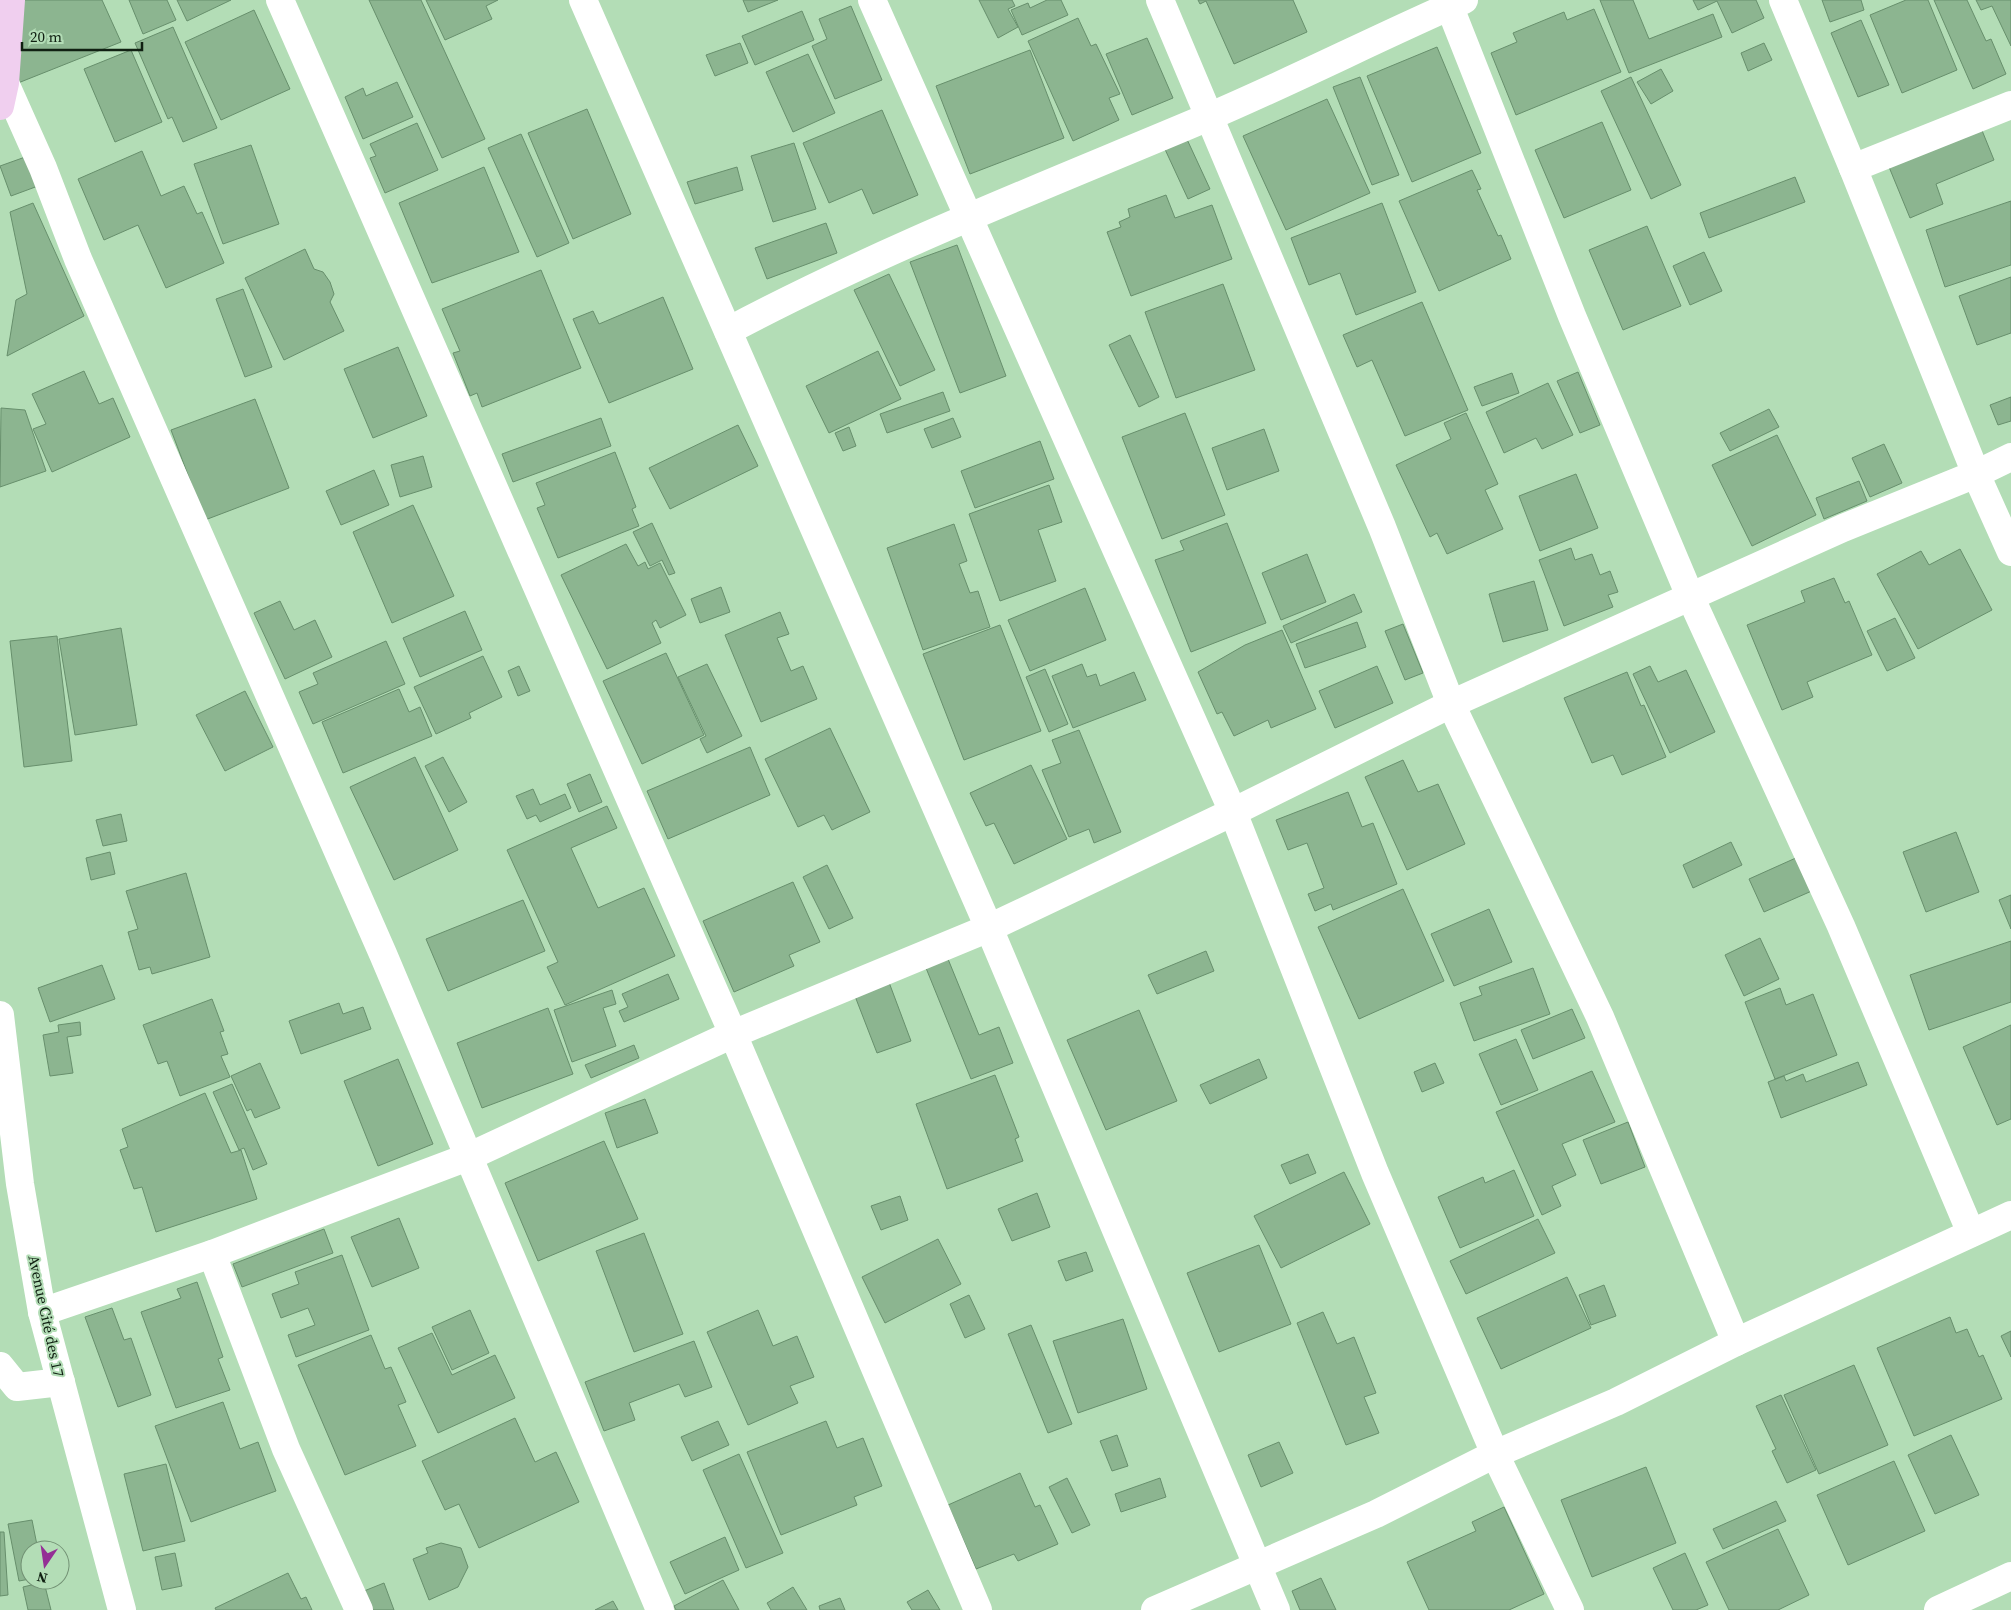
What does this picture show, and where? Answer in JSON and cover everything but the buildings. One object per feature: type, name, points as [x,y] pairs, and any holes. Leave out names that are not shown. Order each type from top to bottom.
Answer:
[{"type":"main road","points":[[3,94],[11,0]]},
{"type":"street","points":[[280,0],[733,1034],[978,1610]]},
{"type":"street","points":[[583,0],[989,928],[1276,1610]]},
{"type":"street","points":[[872,0],[1233,812],[1375,1173],[1495,1454],[1570,1610]]},
{"type":"street","points":[[1160,0],[1382,527],[1451,704],[1600,1017],[1736,1342]]},
{"type":"street","points":[[1783,0],[1976,474],[2011,552]]},
{"type":"street","points":[[728,331],[796,295],[968,219],[1209,117],[1453,2],[1572,316],[1690,596],[1841,926],[1971,1233]]},
{"type":"street","points":[[3,94],[43,168],[78,259],[383,954],[660,1610]]},
{"type":"street","points":[[1853,168],[2011,105]]},
{"type":"street","points":[[42,1312],[212,1254],[468,1157],[733,1034],[989,928],[1233,812],[1451,704],[1843,528],[1976,474],[2011,457]]},
{"type":"street","name":"Avenue Cité des 17","points":[[0,1016],[20,1184],[42,1312],[122,1610]]},
{"type":"street","points":[[1156,1610],[1376,1514],[1495,1454],[1616,1402],[1736,1342],[2011,1214]]},
{"type":"street","points":[[212,1254],[286,1449],[359,1610]]},
{"type":"street","points":[[0,1366],[9,1388],[61,1382]]},
{"type":"street","points":[[1938,1610],[2011,1576]]}]
